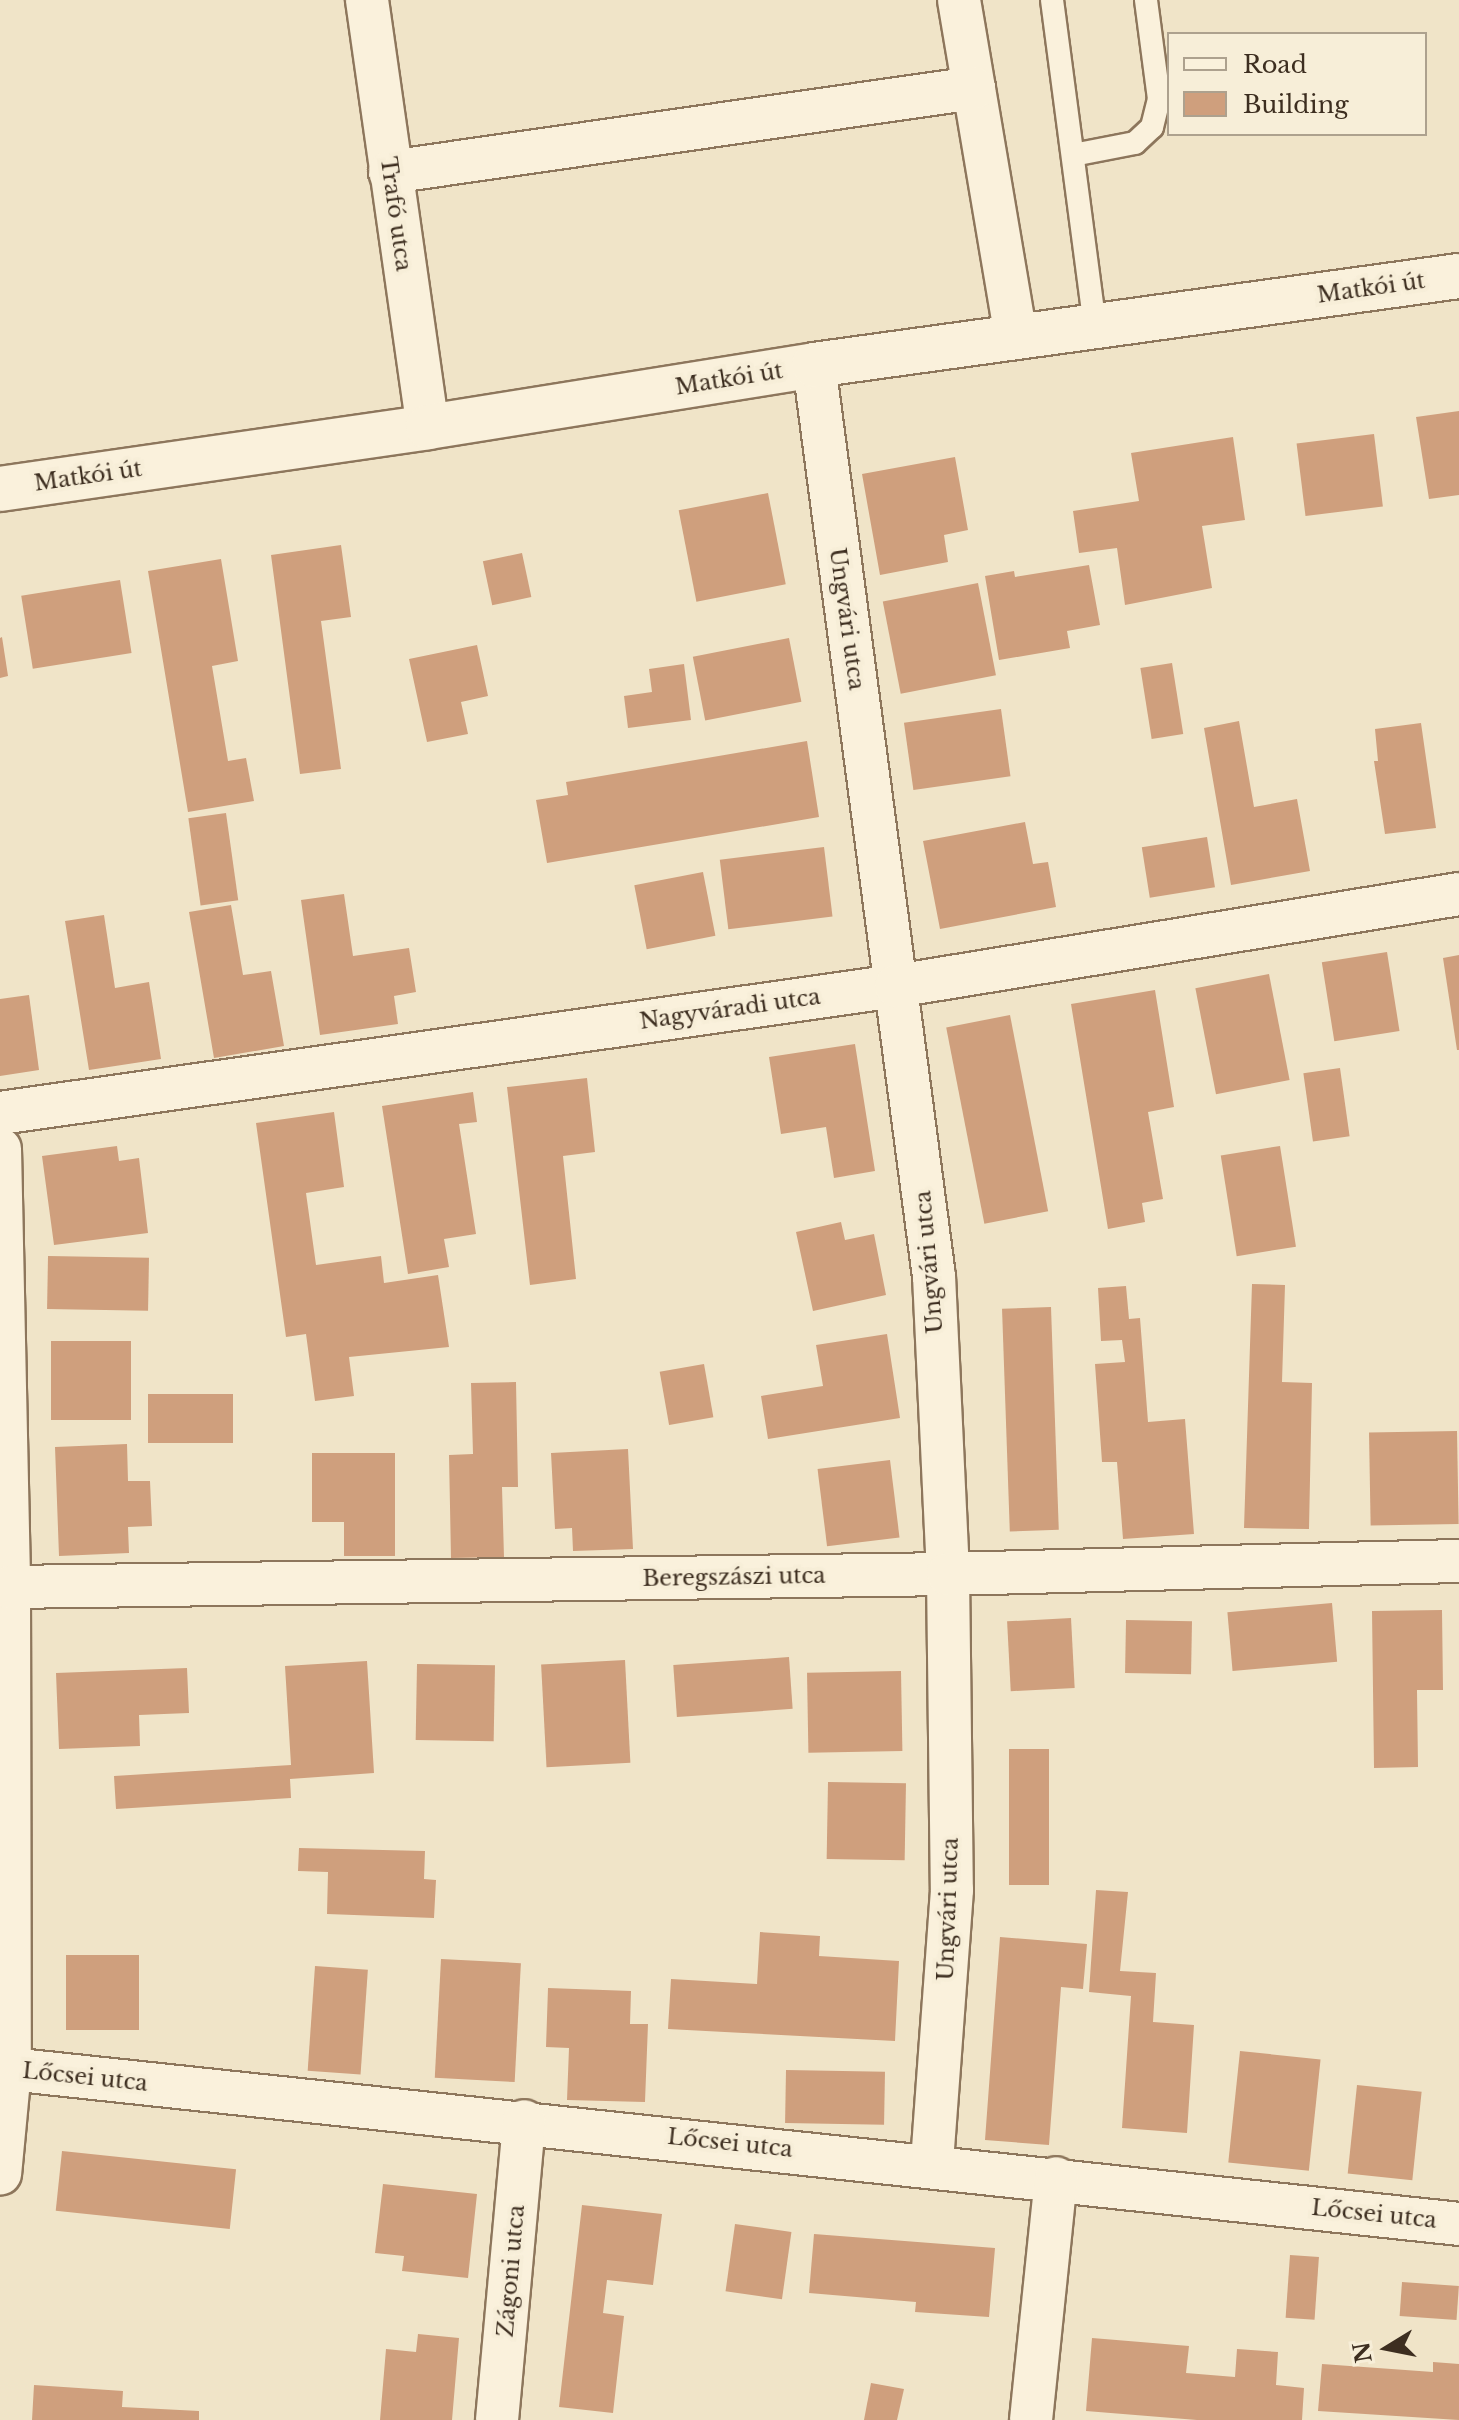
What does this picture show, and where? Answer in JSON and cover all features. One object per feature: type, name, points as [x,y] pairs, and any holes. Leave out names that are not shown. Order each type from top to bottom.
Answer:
[{"type":"street","name":"Trafó utca","points":[[367,0],[428,427]]},
{"type":"street","points":[[959,0],[1016,337]]},
{"type":"street","points":[[390,172],[974,88]]},
{"type":"street","name":"Matkói út","points":[[0,489],[428,427],[814,365],[1459,276]]},
{"type":"street","name":"Ungvári utca","points":[[814,365],[934,1276],[948,1574],[952,1890],[932,2165]]},
{"type":"street","name":"Nagyváradi utca","points":[[0,1113],[896,986],[1459,894]]},
{"type":"street","points":[[0,1149],[9,1587],[5,2068],[0,2174]]},
{"type":"street","name":"Beregszászi utca","points":[[9,1587],[948,1574],[1459,1561]]},
{"type":"street","name":"Lőcsei utca","points":[[5,2068],[1056,2178],[1459,2224]]},
{"type":"street","name":"Zágoni utca","points":[[497,2420],[524,2121]]},
{"type":"street","points":[[1031,2420],[1056,2178]]},
{"type":"lane","points":[[1052,0],[1095,325]]},
{"type":"lane","points":[[1073,155],[1135,143],[1152,127],[1159,99],[1146,0]]},
{"type":"building","points":[[1459,411],[1459,495],[1429,499],[1416,417]]},
{"type":"building","points":[[1374,434],[1383,506],[1305,516],[1297,444]]},
{"type":"building","points":[[1233,437],[1245,520],[1202,526],[1212,588],[1125,605],[1117,548],[1079,553],[1073,511],[1139,501],[1131,453]]},
{"type":"building","points":[[955,457],[968,530],[944,535],[948,562],[880,575],[862,474]]},
{"type":"building","points":[[768,493],[786,584],[696,602],[679,510]]},
{"type":"building","points":[[341,545],[351,617],[321,621],[341,769],[300,774],[271,555]]},
{"type":"building","points":[[522,553],[531,597],[492,605],[483,561]]},
{"type":"building","points":[[221,559],[238,661],[212,666],[228,761],[246,758],[254,801],[188,812],[148,571]]},
{"type":"building","points":[[1089,565],[1100,625],[1067,631],[1070,648],[999,660],[985,576],[1014,571],[1015,577]]},
{"type":"building","points":[[120,580],[132,653],[33,669],[21,596]]},
{"type":"building","points":[[978,583],[996,675],[901,694],[883,602]]},
{"type":"building","points":[[0,638],[8,676],[0,678]]},
{"type":"building","points":[[789,638],[801,702],[705,721],[693,657]]},
{"type":"building","points":[[477,645],[488,696],[461,702],[468,734],[427,742],[409,659]]},
{"type":"building","points":[[1172,663],[1183,734],[1152,739],[1140,668]]},
{"type":"building","points":[[684,664],[691,720],[628,728],[624,696],[652,692],[649,669]]},
{"type":"building","points":[[1001,709],[1010,776],[913,790],[904,723]]},
{"type":"building","points":[[1239,721],[1254,807],[1297,799],[1310,871],[1231,885],[1204,728]]},
{"type":"building","points":[[1421,723],[1436,828],[1385,834],[1374,761],[1378,761],[1375,729]]},
{"type":"building","points":[[807,741],[819,817],[547,863],[536,800],[568,795],[566,782]]},
{"type":"building","points":[[226,813],[238,900],[201,905],[188,818]]},
{"type":"building","points":[[1025,822],[1033,864],[1048,862],[1056,907],[940,929],[923,841]]},
{"type":"building","points":[[1207,837],[1215,887],[1150,898],[1142,847]]},
{"type":"building","points":[[824,847],[833,916],[728,929],[720,860]]},
{"type":"building","points":[[703,872],[715,936],[647,949],[634,885]]},
{"type":"building","points":[[344,894],[353,956],[409,948],[416,992],[394,996],[398,1024],[320,1035],[301,900]]},
{"type":"building","points":[[231,905],[243,975],[271,971],[284,1046],[214,1058],[189,912]]},
{"type":"building","points":[[104,915],[115,988],[149,982],[161,1059],[89,1070],[65,921]]},
{"type":"building","points":[[1387,952],[1400,1031],[1334,1041],[1322,962]]},
{"type":"building","points":[[1459,955],[1459,1050],[1457,1050],[1443,958]]},
{"type":"building","points":[[1269,974],[1290,1080],[1216,1094],[1195,988]]},
{"type":"building","points":[[1155,990],[1174,1107],[1148,1112],[1163,1199],[1142,1203],[1145,1222],[1108,1229],[1071,1004]]},
{"type":"building","points":[[29,995],[39,1070],[0,1076],[0,999]]},
{"type":"building","points":[[1010,1015],[1048,1211],[984,1224],[946,1027]]},
{"type":"building","points":[[855,1044],[875,1171],[834,1178],[826,1127],[781,1134],[769,1057]]},
{"type":"building","points":[[1340,1068],[1350,1136],[1313,1141],[1303,1073]]},
{"type":"building","points":[[587,1078],[595,1152],[563,1156],[576,1279],[530,1285],[507,1087]]},
{"type":"building","points":[[473,1092],[477,1122],[459,1124],[476,1234],[444,1239],[449,1267],[408,1274],[382,1106]]},
{"type":"building","points":[[334,1112],[344,1187],[306,1193],[316,1265],[381,1256],[384,1283],[438,1275],[449,1347],[349,1357],[354,1396],[315,1401],[306,1334],[286,1337],[256,1123]]},
{"type":"building","points":[[117,1146],[119,1161],[139,1158],[148,1233],[54,1245],[42,1156]]},
{"type":"building","points":[[1280,1146],[1296,1247],[1237,1256],[1221,1155]]},
{"type":"building","points":[[841,1222],[845,1240],[874,1234],[886,1295],[813,1311],[796,1232]]},
{"type":"building","points":[[48,1256],[149,1258],[148,1311],[47,1309]]},
{"type":"building","points":[[1252,1284],[1285,1285],[1282,1382],[1312,1383],[1309,1529],[1244,1528]]},
{"type":"building","points":[[1126,1286],[1129,1319],[1140,1318],[1148,1422],[1185,1419],[1194,1534],[1123,1539],[1117,1462],[1102,1462],[1095,1364],[1125,1362],[1122,1340],[1101,1341],[1098,1288]]},
{"type":"building","points":[[1051,1307],[1059,1530],[1010,1532],[1002,1309]]},
{"type":"building","points":[[887,1334],[900,1418],[768,1439],[761,1396],[823,1386],[816,1345]]},
{"type":"building","points":[[51,1341],[131,1341],[131,1420],[51,1420]]},
{"type":"building","points":[[704,1364],[713,1417],[669,1425],[660,1372]]},
{"type":"building","points":[[516,1382],[518,1487],[502,1487],[504,1557],[451,1558],[449,1455],[473,1454],[471,1383]]},
{"type":"building","points":[[148,1394],[233,1394],[233,1443],[148,1443]]},
{"type":"building","points":[[1457,1431],[1459,1524],[1371,1526],[1369,1433]]},
{"type":"building","points":[[127,1444],[128,1481],[150,1481],[152,1526],[128,1527],[129,1553],[59,1556],[55,1447]]},
{"type":"building","points":[[628,1449],[633,1549],[573,1551],[572,1528],[555,1529],[551,1453]]},
{"type":"building","points":[[312,1453],[395,1453],[395,1556],[344,1556],[344,1522],[312,1522]]},
{"type":"building","points":[[890,1460],[900,1537],[827,1546],[818,1469]]},
{"type":"building","points":[[1332,1603],[1337,1662],[1233,1671],[1227,1612]]},
{"type":"building","points":[[1442,1610],[1443,1690],[1417,1690],[1418,1767],[1374,1768],[1372,1611]]},
{"type":"building","points":[[1071,1618],[1075,1688],[1011,1691],[1007,1621]]},
{"type":"building","points":[[1126,1620],[1192,1621],[1191,1674],[1125,1673]]},
{"type":"building","points":[[789,1657],[793,1709],[677,1717],[673,1665]]},
{"type":"building","points":[[625,1660],[630,1763],[547,1767],[541,1664]]},
{"type":"building","points":[[367,1661],[374,1773],[290,1779],[291,1798],[116,1809],[114,1776],[291,1765],[285,1666]]},
{"type":"building","points":[[417,1664],[495,1665],[494,1741],[416,1740]]},
{"type":"building","points":[[187,1668],[189,1713],[139,1715],[140,1746],[59,1749],[56,1673]]},
{"type":"building","points":[[901,1671],[902,1751],[808,1753],[807,1673]]},
{"type":"building","points":[[1009,1749],[1049,1749],[1049,1885],[1009,1885]]},
{"type":"building","points":[[828,1782],[906,1783],[905,1860],[827,1859]]},
{"type":"building","points":[[299,1848],[425,1851],[424,1879],[436,1880],[434,1918],[327,1914],[328,1872],[298,1871]]},
{"type":"building","points":[[1096,1890],[1128,1892],[1120,1971],[1156,1973],[1153,2022],[1194,2025],[1187,2133],[1122,2128],[1131,1996],[1089,1992]]},
{"type":"building","points":[[760,1932],[820,1936],[819,1956],[899,1961],[895,2041],[668,2029],[671,1979],[757,1984]]},
{"type":"building","points":[[1000,1937],[1087,1944],[1083,1989],[1061,1987],[1049,2145],[985,2140]]},
{"type":"building","points":[[66,1955],[139,1955],[139,2030],[66,2030]]},
{"type":"building","points":[[441,1959],[521,1963],[515,2082],[435,2078]]},
{"type":"building","points":[[315,1966],[368,1970],[361,2074],[308,2071]]},
{"type":"building","points":[[548,1988],[631,1991],[630,2024],[648,2024],[645,2102],[567,2100],[569,2048],[546,2047]]},
{"type":"building","points":[[1240,2051],[1321,2059],[1309,2171],[1228,2162]]},
{"type":"building","points":[[786,2070],[885,2072],[884,2125],[785,2123]]},
{"type":"building","points":[[1357,2085],[1422,2092],[1412,2180],[1348,2174]]},
{"type":"building","points":[[62,2151],[236,2169],[230,2229],[56,2211]]},
{"type":"building","points":[[383,2184],[477,2194],[468,2278],[402,2271],[404,2256],[375,2253]]},
{"type":"building","points":[[582,2205],[662,2214],[653,2285],[607,2280],[603,2313],[624,2316],[613,2413],[559,2407]]},
{"type":"building","points":[[735,2224],[791,2232],[782,2299],[726,2291]]},
{"type":"building","points":[[814,2234],[995,2248],[989,2317],[915,2312],[916,2302],[809,2293]]},
{"type":"building","points":[[1290,2255],[1319,2257],[1315,2320],[1286,2318]]},
{"type":"building","points":[[1402,2282],[1459,2286],[1456,2320],[1400,2316]]},
{"type":"building","points":[[418,2334],[459,2338],[452,2420],[380,2420],[386,2349],[416,2352]]},
{"type":"building","points":[[1092,2338],[1189,2346],[1186,2373],[1235,2377],[1237,2349],[1278,2352],[1276,2385],[1304,2388],[1302,2420],[1197,2420],[1086,2411]]},
{"type":"building","points":[[1433,2362],[1459,2364],[1459,2420],[1318,2411],[1322,2364],[1433,2372]]},
{"type":"building","points":[[871,2383],[904,2389],[897,2420],[864,2420]]},
{"type":"building","points":[[34,2385],[123,2391],[122,2407],[199,2411],[199,2420],[32,2420]]}]
